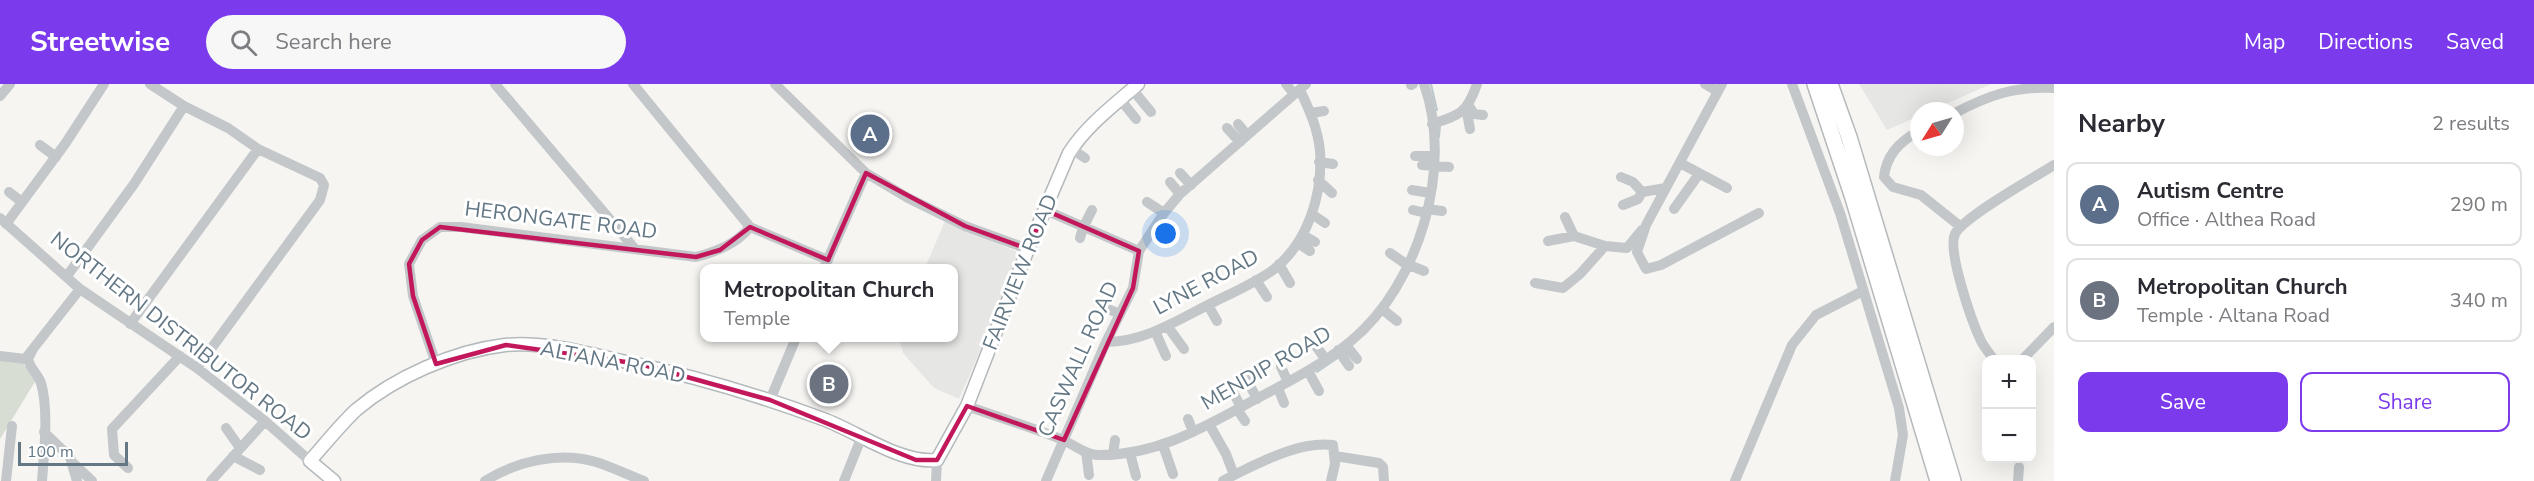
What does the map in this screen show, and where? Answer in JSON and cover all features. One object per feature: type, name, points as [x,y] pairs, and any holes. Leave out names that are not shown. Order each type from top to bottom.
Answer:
[{"type":"highway","points":[[1815,84],[1850,188],[1938,481]]},
{"type":"highway","points":[[1830,84],[1856,159],[1953,481]]},
{"type":"main road","name":"FAIRVIEW ROAD","points":[[937,460],[967,406],[1028,249],[1072,149],[1095,120],[1135,86]]},
{"type":"main road","name":"ALTANA ROAD","points":[[310,461],[356,411],[388,387],[436,364],[483,349],[506,345],[535,345],[658,369],[770,400],[836,424],[916,460],[937,460]]},
{"type":"main road","points":[[310,461],[334,481]]},
{"type":"street","points":[[0,96],[10,84]]},
{"type":"street","points":[[3,221],[22,202],[56,157],[104,84]]},
{"type":"street","points":[[150,84],[161,88],[184,106],[228,128],[258,149],[320,178],[324,185],[320,201],[197,368]]},
{"type":"street","points":[[495,84],[635,249]]},
{"type":"street","points":[[633,84],[750,227],[826,264],[866,173]]},
{"type":"street","points":[[775,84],[866,173],[908,198],[966,226],[1028,249]]},
{"type":"street","name":"LYNE ROAD","points":[[1106,342],[1125,342],[1168,327],[1256,280],[1292,253],[1312,214],[1319,147],[1311,113],[1301,88],[1286,84]]},
{"type":"street","name":"MENDIP ROAD","points":[[967,406],[1064,440],[1096,455],[1130,453],[1163,445],[1193,432],[1326,360],[1342,348],[1382,309],[1412,271],[1430,193],[1426,161],[1432,124],[1429,97],[1424,84]]},
{"type":"street","points":[[1470,129],[1468,107],[1477,84]]},
{"type":"street","points":[[1705,84],[1719,87],[1689,132],[1680,163],[1646,225],[1636,252],[1646,269],[1660,265],[1759,213]]},
{"type":"street","points":[[1792,84],[1840,213],[1899,408],[1902,435],[1895,481]]},
{"type":"street","points":[[1135,86],[1151,112]]},
{"type":"street","points":[[1964,108],[1993,94],[2028,87],[2054,88]]},
{"type":"street","points":[[1045,210],[1082,233],[1110,245],[1139,251],[1164,213],[1180,194],[1301,88]]},
{"type":"street","points":[[1120,99],[1136,119]]},
{"type":"street","points":[[67,276],[135,184],[184,106]]},
{"type":"street","points":[[1432,124],[1452,118],[1468,107]]},
{"type":"street","points":[[1468,107],[1474,114],[1483,115]]},
{"type":"street","points":[[1311,113],[1324,111]]},
{"type":"street","points":[[1238,124],[1244,138]]},
{"type":"street","points":[[1227,128],[1244,138]]},
{"type":"street","points":[[1910,138],[1890,154],[1885,164],[1884,177],[1893,186],[1921,195],[1961,227]]},
{"type":"street","points":[[1319,147],[1331,144]]},
{"type":"street","points":[[40,145],[56,157]]},
{"type":"street","points":[[130,324],[258,149]]},
{"type":"street","points":[[1072,149],[1085,158]]},
{"type":"street","points":[[1426,161],[1449,167]]},
{"type":"street","points":[[1319,162],[1333,164]]},
{"type":"street","points":[[1680,163],[1700,174],[1716,178],[1727,189]]},
{"type":"street","points":[[1991,355],[1982,342],[1952,252],[1955,234],[1975,215],[2054,165]]},
{"type":"street","points":[[1180,173],[1191,185]]},
{"type":"street","points":[[1674,209],[1700,174]]},
{"type":"street","points":[[1621,177],[1633,182],[1642,192]]},
{"type":"street","points":[[1317,180],[1332,193]]},
{"type":"street","points":[[1170,182],[1180,194]]},
{"type":"street","points":[[1642,192],[1666,188]]},
{"type":"street","points":[[1412,190],[1430,193]]},
{"type":"street","points":[[9,192],[22,202]]},
{"type":"street","points":[[1623,205],[1638,199],[1642,192]]},
{"type":"street","points":[[1147,202],[1164,213]]},
{"type":"street","points":[[1082,233],[1092,210]]},
{"type":"street","points":[[1413,210],[1442,211]]},
{"type":"street","points":[[1312,214],[1325,223]]},
{"type":"street","points":[[1565,217],[1574,236]]},
{"type":"street","name":"NORTHERN DISTRIBUTOR ROAD","points":[[3,221],[80,289],[197,368],[265,421],[310,461]]},
{"type":"street","points":[[1548,242],[1574,236],[1605,246],[1627,248],[1646,225]]},
{"type":"street","name":"HERONGATE ROAD","points":[[436,364],[413,296],[409,264],[422,240],[440,227],[461,227],[696,256],[720,250],[743,236],[750,227]]},
{"type":"street","points":[[1300,239],[1312,246]]},
{"type":"street","points":[[1535,283],[1563,288],[1570,284],[1605,246]]},
{"type":"street","name":"CASWALL ROAD","points":[[1046,481],[1106,342],[1133,288],[1139,251]]},
{"type":"street","points":[[1390,253],[1412,271]]},
{"type":"street","points":[[1279,264],[1290,283]]},
{"type":"street","points":[[1256,280],[1267,297]]},
{"type":"street","points":[[0,356],[25,360],[80,289]]},
{"type":"street","points":[[1735,481],[1792,345],[1816,315],[1863,291]]},
{"type":"street","points":[[1208,305],[1216,321]]},
{"type":"street","points":[[1101,306],[1120,314]]},
{"type":"street","points":[[1382,309],[1397,321]]},
{"type":"street","points":[[1168,327],[1184,349]]},
{"type":"street","points":[[2027,355],[2054,327]]},
{"type":"street","points":[[1155,331],[1166,356]]},
{"type":"street","points":[[770,400],[794,342]]},
{"type":"street","points":[[1316,346],[1326,360]]},
{"type":"street","points":[[1342,348],[1353,363]]},
{"type":"street","points":[[33,349],[28,359],[29,367],[40,382],[44,432],[42,481]]},
{"type":"street","points":[[128,468],[114,455],[112,429],[180,356]]},
{"type":"street","points":[[1281,367],[1288,382]]},
{"type":"street","points":[[1308,371],[1319,391]]},
{"type":"street","points":[[1244,374],[1257,399]]},
{"type":"street","points":[[1278,388],[1284,403]]},
{"type":"street","points":[[1232,390],[1245,422]]},
{"type":"street","points":[[1188,419],[1193,432]]},
{"type":"street","points":[[211,481],[265,421]]},
{"type":"street","points":[[1209,424],[1226,454],[1234,476]]},
{"type":"street","points":[[7,480],[12,426]]},
{"type":"street","points":[[226,428],[243,463],[260,470]]},
{"type":"street","points":[[44,432],[92,481]]},
{"type":"street","points":[[844,481],[862,436]]},
{"type":"street","points":[[1113,454],[1115,440]]},
{"type":"street","points":[[1223,481],[1304,447],[1320,444],[1333,446],[1335,456],[1331,481]]},
{"type":"street","points":[[1163,445],[1173,474]]},
{"type":"street","points":[[1086,452],[1089,475]]},
{"type":"street","points":[[1130,453],[1136,476]]},
{"type":"street","points":[[1335,456],[1379,463],[1383,467],[1384,481]]},
{"type":"street","points":[[485,481],[520,464],[551,458],[572,458],[596,462],[644,481]]},
{"type":"street","name":"FAIRVIEW ROAD","points":[[936,481],[937,460]]},
{"type":"street","points":[[73,462],[77,481]]},
{"type":"street","points":[[2018,481],[2019,467]]},
{"type":"highlighted area","points":[[866,173],[965,226],[1028,249],[1045,210],[1139,251],[1133,288],[1064,440],[967,406],[937,460],[916,460],[770,400],[640,364],[506,345],[436,364],[413,296],[409,264],[422,240],[440,227],[696,257],[720,250],[750,227],[828,260]]},
{"type":"shaded area","points":[[1859,84],[1991,84],[1950,102],[1910,102],[1910,120],[1887,130]]},
{"type":"shaded area","points":[[945,221],[1022,254],[959,399],[934,388],[903,353],[900,342],[958,342],[958,264],[927,264]]},
{"type":"shaded area","points":[[0,358],[21,361],[36,380],[0,439]]},
{"type":"waterway","points":[[1431,84],[1437,110]]},
{"type":"waterway","points":[[1439,137],[1440,125]]},
{"type":"waterway","points":[[1317,372],[1339,357]]},
{"type":"place","name":"Autism Centre","points":[[870,134]]},
{"type":"place","name":"Metropolitan Church","points":[[829,384]]}]
